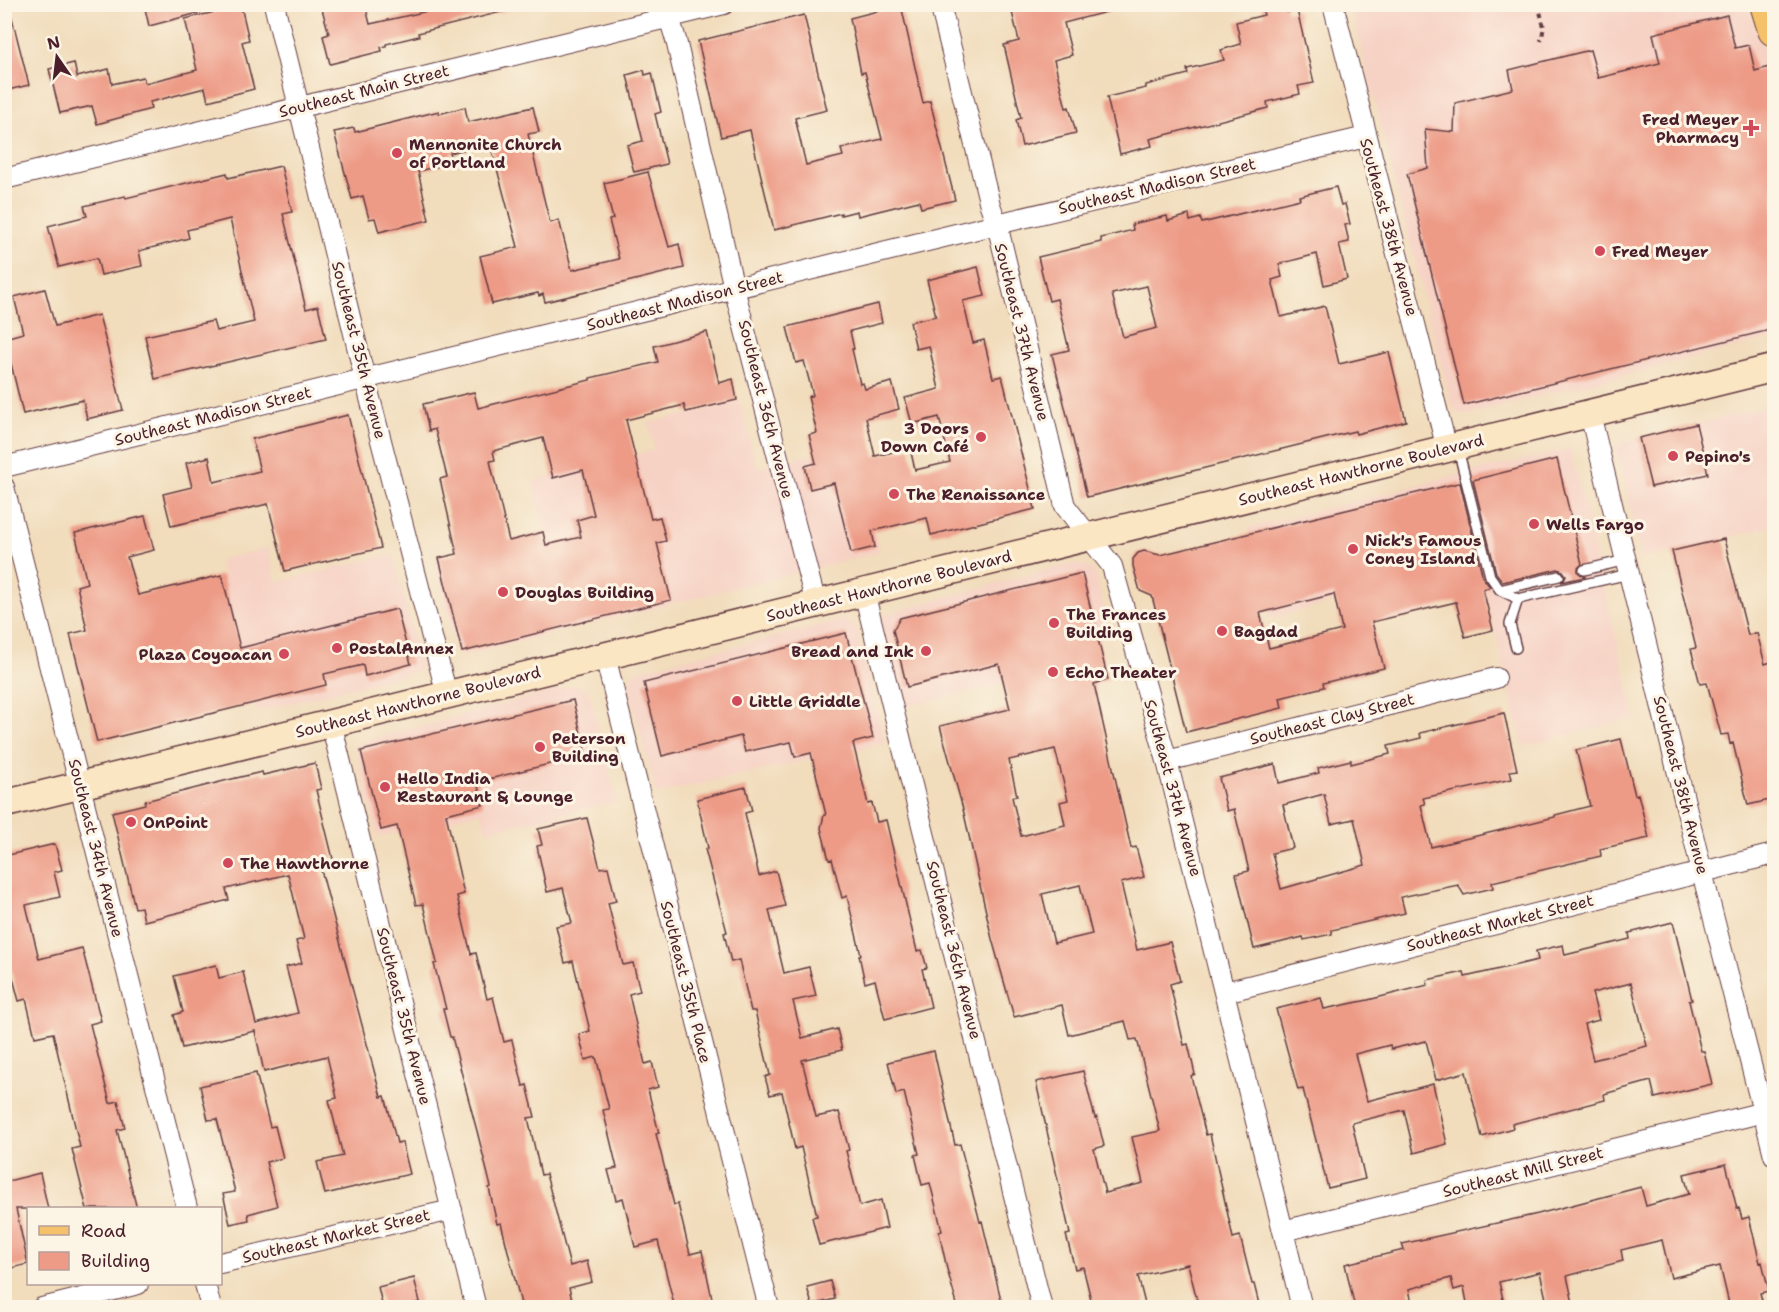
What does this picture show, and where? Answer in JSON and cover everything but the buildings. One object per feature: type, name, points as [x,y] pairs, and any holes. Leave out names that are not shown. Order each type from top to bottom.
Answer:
[{"type":"main road","points":[[1766,4],[1774,30]]},
{"type":"main road","name":"Southeast Hawthorne Boulevard","points":[[4,804],[1774,368]]},
{"type":"street","name":"Southeast 35th Avenue","points":[[274,4],[365,378],[447,695]]},
{"type":"street","name":"Southeast Main Street","points":[[4,179],[667,11],[724,4]]},
{"type":"street","name":"Southeast 37th Avenue","points":[[940,4],[1065,506],[1112,566],[1167,761],[1226,992],[1302,1308]]},
{"type":"street","name":"Southeast 38th Avenue","points":[[1333,4],[1366,137],[1452,448]]},
{"type":"street","name":"Southeast 36th Avenue","points":[[667,11],[676,40],[734,288],[816,604]]},
{"type":"street","name":"Southeast Madison Street","points":[[4,467],[996,224],[1366,137]]},
{"type":"street","name":"Southeast 38th Avenue","points":[[1590,414],[1702,873],[1774,1155]]},
{"type":"street","name":"Southeast 34th Avenue","points":[[4,487],[186,1207]]},
{"type":"street","name":"Southeast 36th Avenue","points":[[864,592],[1042,1308]]},
{"type":"street","name":"Southeast 35th Place","points":[[605,656],[662,891],[769,1308]]},
{"type":"street","name":"Southeast Clay Street","points":[[1167,761],[1496,678]]},
{"type":"street","name":"Southeast 35th Avenue","points":[[331,723],[476,1308]]},
{"type":"street","name":"Southeast Market Street","points":[[1226,992],[1774,854]]},
{"type":"street","name":"Southeast Mill Street","points":[[1283,1231],[1764,1113]]},
{"type":"street","name":"Southeast Market Street","points":[[222,1263],[452,1210]]},
{"type":"street","points":[[42,1308],[134,1285]]},
{"type":"street","points":[[205,1285],[211,1308]]},
{"type":"lane","points":[[1452,448],[1490,576],[1500,590],[1518,599],[1627,567]]},
{"type":"lane","points":[[1584,570],[1627,567]]},
{"type":"lane","points":[[1500,590],[1559,576]]},
{"type":"lane","points":[[1516,648],[1510,624],[1518,599]]},
{"type":"path","points":[[1538,4],[1544,27],[1541,41]]},
{"type":"shaded area","name":"Fred Meyer","points":[[1350,5],[1746,5],[1774,70],[1774,338],[1467,414],[1457,412],[1451,404]]},
{"type":"shaded area","points":[[740,401],[757,468],[853,444],[879,549],[876,553],[461,656],[457,651],[434,559],[545,532],[532,481],[655,450],[649,423]]},
{"type":"shaded area","points":[[1774,405],[1774,526],[1642,559],[1615,444]]},
{"type":"shaded area","points":[[1570,449],[1636,718],[1523,746],[1478,562],[1431,575],[1439,608],[1381,623],[1373,593],[1270,618],[1248,528]]},
{"type":"shaded area","points":[[268,548],[276,582],[393,554],[422,670],[256,712],[219,560]]},
{"type":"shaded area","points":[[1076,564],[1090,568],[1095,573],[1110,632],[998,660],[1004,684],[900,708],[879,626],[885,614],[1065,565]]},
{"type":"shaded area","points":[[843,620],[852,624],[857,630],[885,743],[656,794],[629,688],[631,676],[640,670]]},
{"type":"shaded area","points":[[572,686],[585,688],[590,696],[617,802],[486,831],[481,812],[378,837],[355,749],[358,743]]},
{"type":"place","name":"Fred Meyer Pharmacy","points":[[1751,128]]},
{"type":"place","name":"Mennonite Church of Portland","points":[[397,153]]},
{"type":"place","name":"Fred Meyer","points":[[1600,251]]},
{"type":"place","name":"3 Doors Down Café","points":[[981,437]]},
{"type":"place","name":"Pepino's","points":[[1673,456]]},
{"type":"place","name":"The Renaissance","points":[[894,494]]},
{"type":"place","name":"Wells Fargo","points":[[1534,524]]},
{"type":"place","name":"Nick's Famous Coney Island","points":[[1353,549]]},
{"type":"place","name":"Douglas Building","points":[[503,592]]},
{"type":"place","name":"The Frances Building","points":[[1054,623]]},
{"type":"place","name":"Bagdad","points":[[1222,631]]},
{"type":"place","name":"PostalAnnex","points":[[337,648]]},
{"type":"place","name":"Bread and Ink","points":[[926,651]]},
{"type":"place","name":"Plaza Coyoacan","points":[[284,654]]},
{"type":"place","name":"Echo Theater","points":[[1053,672]]},
{"type":"place","name":"Little Griddle","points":[[737,701]]},
{"type":"place","name":"Peterson Building","points":[[540,747]]},
{"type":"place","name":"Hello India Restaurant & Lounge","points":[[385,787]]},
{"type":"place","name":"OnPoint","points":[[131,822]]},
{"type":"place","name":"The Hawthorne","points":[[228,863]]}]
